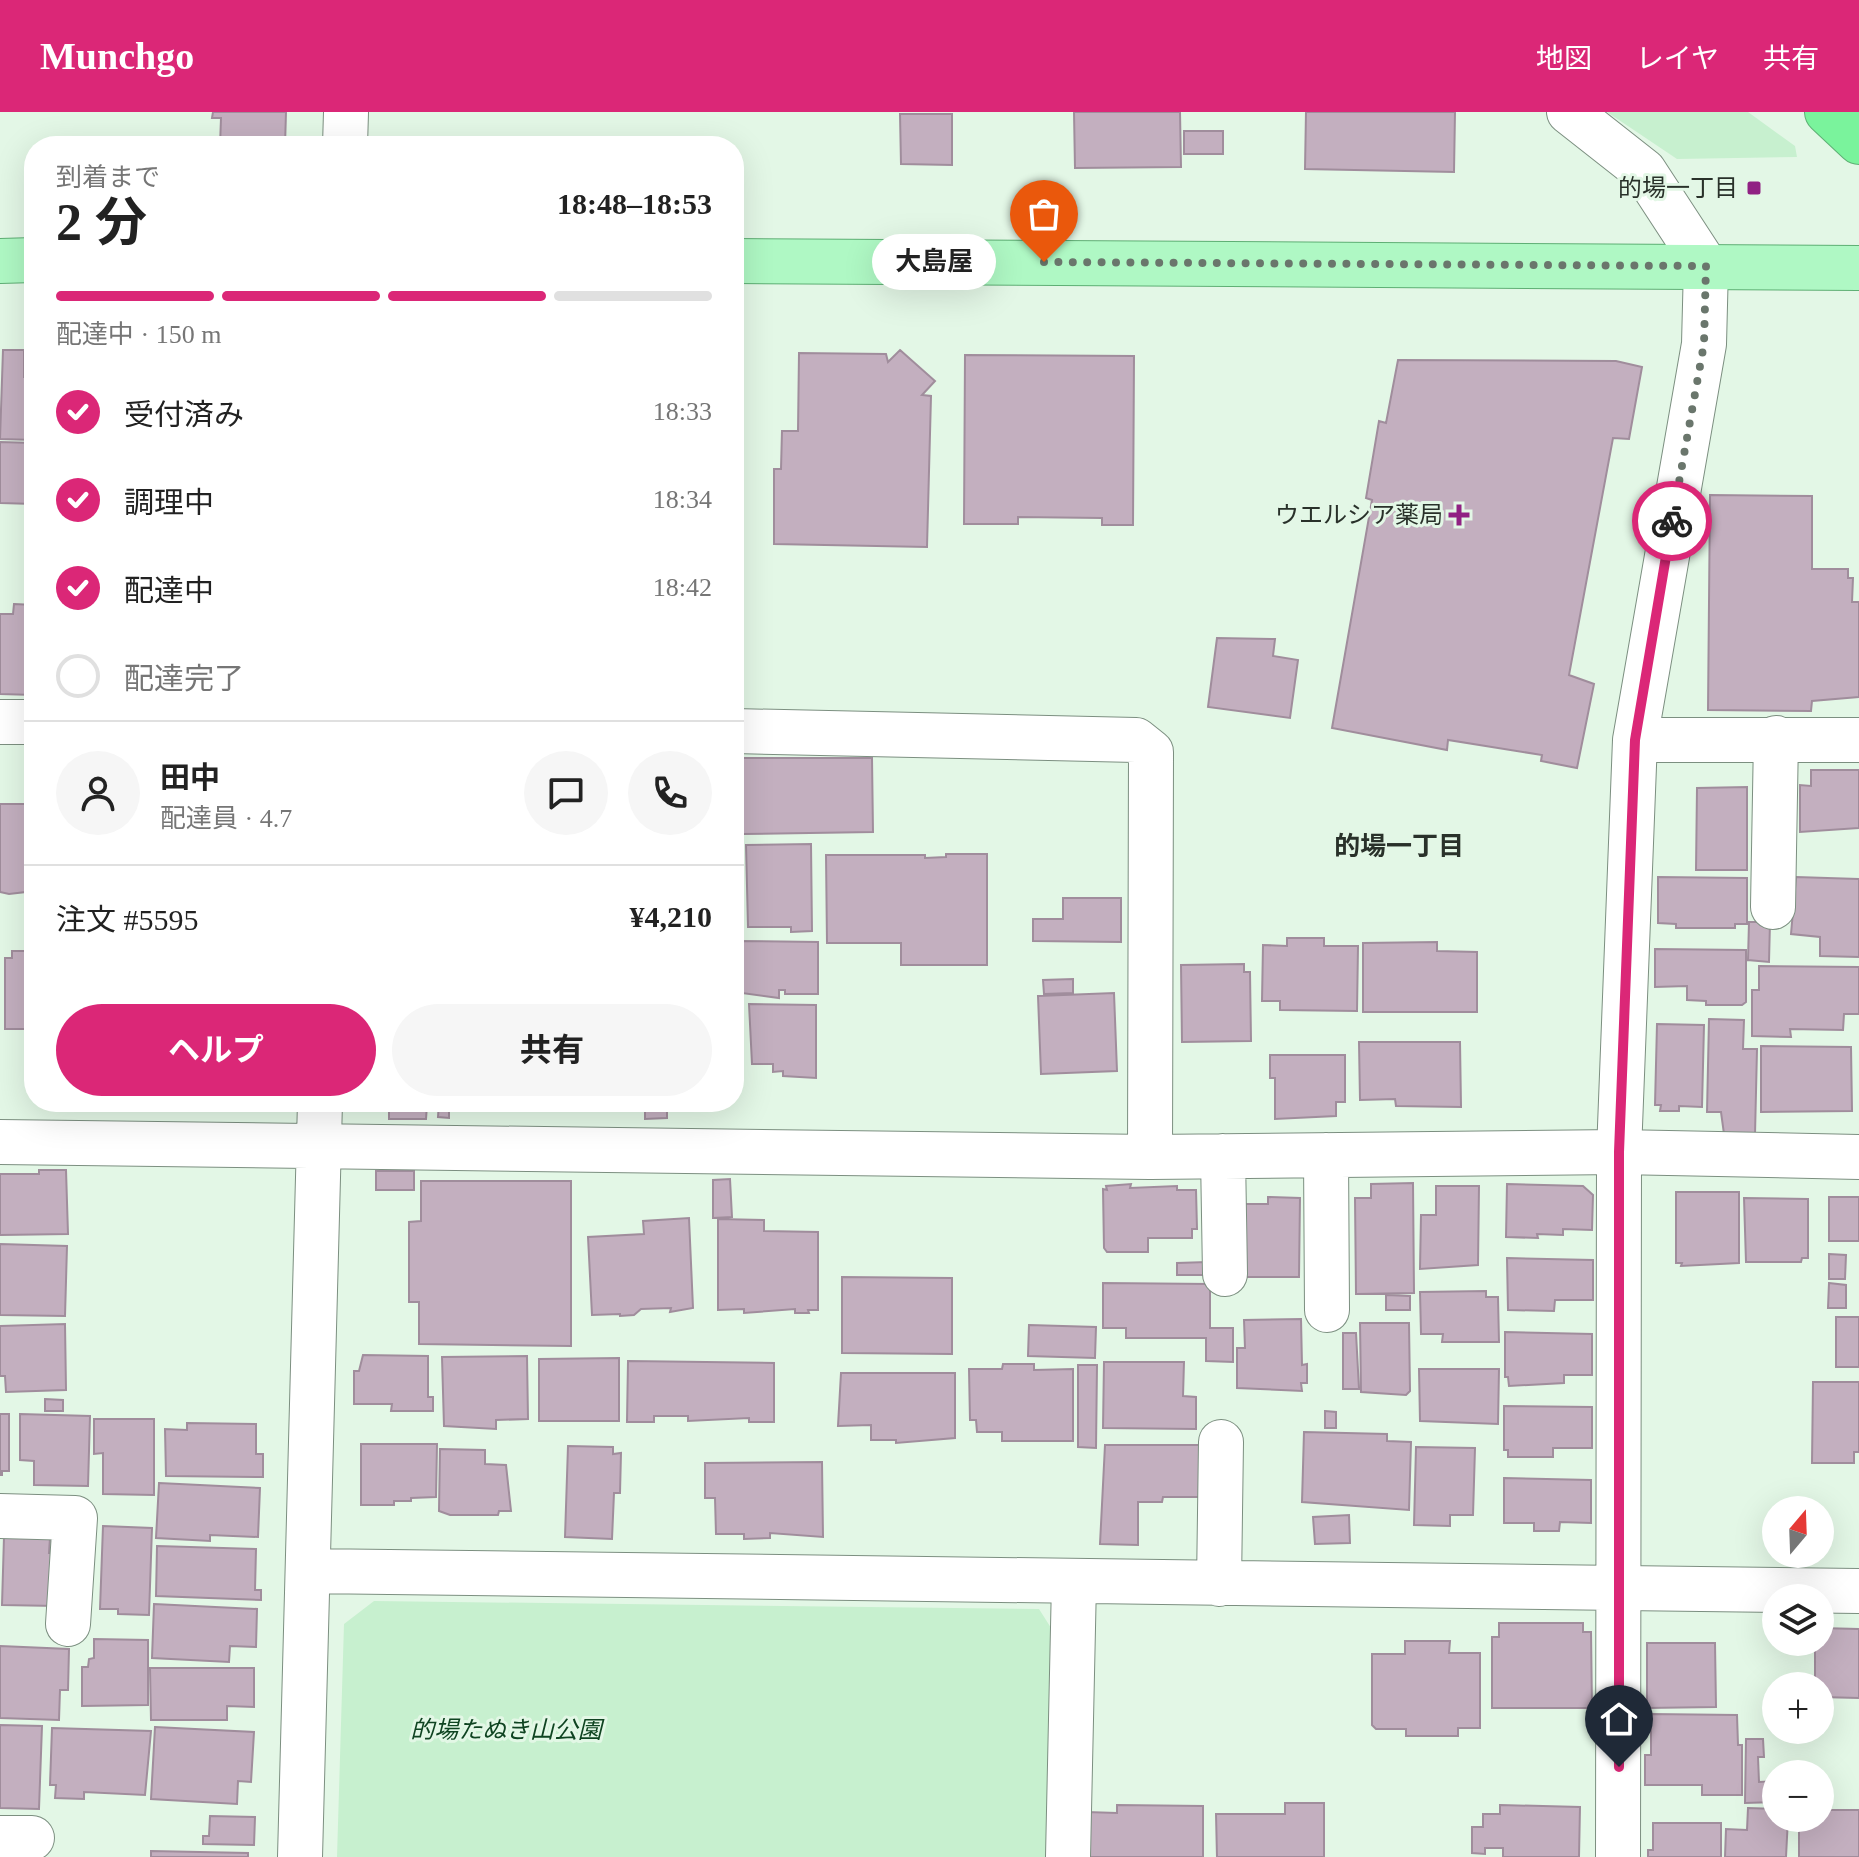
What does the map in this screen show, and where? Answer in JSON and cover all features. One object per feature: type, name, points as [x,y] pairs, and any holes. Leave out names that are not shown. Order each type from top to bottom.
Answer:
[{"type":"highway","points":[[1827,112],[1859,142]]},
{"type":"main road","points":[[0,261],[24,260]]},
{"type":"main road","points":[[744,261],[1859,268]]},
{"type":"street","points":[[345,136],[346,112]]},
{"type":"street","points":[[1569,112],[1644,171],[1706,266],[1704,344],[1635,740],[1619,1152],[1618,1857]]},
{"type":"street","points":[[0,722],[24,722]]},
{"type":"street","points":[[744,731],[1136,740],[1151,752],[1150,1157]]},
{"type":"street","points":[[1773,907],[1776,738]]},
{"type":"street","points":[[1635,740],[1859,740]]},
{"type":"street","points":[[300,1857],[320,1112]]},
{"type":"street","points":[[0,1142],[1150,1157],[1619,1152],[1859,1157]]},
{"type":"street","points":[[1326,1155],[1327,1310]]},
{"type":"street","points":[[1223,1156],[1225,1274]]},
{"type":"street","points":[[1219,1584],[1221,1442]]},
{"type":"street","points":[[0,1516],[75,1518],[68,1624]]},
{"type":"street","points":[[309,1571],[1859,1591]]},
{"type":"street","points":[[1068,1857],[1074,1582]]},
{"type":"green space","points":[[1607,112],[1748,112],[1795,146],[1797,157],[1677,159]]},
{"type":"green space","name":"的場たぬき山公園","points":[[374,1601],[1039,1609],[1053,1631],[1050,1857],[337,1857],[344,1624]]},
{"type":"building","points":[[213,112],[286,112],[285,136],[220,136],[221,118],[212,118]]},
{"type":"building","points":[[1074,112],[1180,112],[1181,167],[1075,168]]},
{"type":"building","points":[[1306,112],[1455,112],[1454,172],[1305,169]]},
{"type":"building","points":[[900,114],[952,114],[952,165],[901,164]]},
{"type":"building","points":[[1184,131],[1223,131],[1223,154],[1184,154]]},
{"type":"building","points":[[3,350],[24,350],[24,440],[0,439]]},
{"type":"building","points":[[900,350],[935,381],[922,395],[931,396],[927,547],[774,544],[774,469],[781,469],[782,431],[798,431],[799,353],[886,354],[888,362]]},
{"type":"building","points":[[965,355],[1134,356],[1133,525],[1102,525],[1102,518],[1018,517],[1018,524],[964,524]]},
{"type":"building","points":[[1398,360],[1616,361],[1642,367],[1629,439],[1613,438],[1569,675],[1594,684],[1577,768],[1541,761],[1542,755],[1448,740],[1447,750],[1332,728],[1372,500],[1366,498],[1379,421],[1386,423]]},
{"type":"building","points":[[0,442],[24,443],[24,504],[0,503]]},
{"type":"building","points":[[1710,495],[1812,496],[1812,569],[1848,569],[1848,578],[1853,578],[1852,602],[1859,602],[1859,697],[1812,701],[1811,711],[1708,710]]},
{"type":"building","points":[[14,604],[24,604],[24,695],[0,694],[0,614],[13,614]]},
{"type":"building","points":[[1217,638],[1275,639],[1273,656],[1298,660],[1290,718],[1208,707]]},
{"type":"building","points":[[744,758],[872,758],[873,832],[744,834]]},
{"type":"building","points":[[1811,770],[1859,770],[1859,828],[1800,832],[1800,785],[1811,786]]},
{"type":"building","points":[[1747,787],[1747,870],[1696,870],[1697,788]]},
{"type":"building","points":[[0,804],[24,804],[24,892],[0,892]]},
{"type":"building","points":[[811,844],[812,931],[791,932],[791,927],[748,927],[746,845]]},
{"type":"building","points":[[946,854],[987,854],[987,965],[901,965],[901,943],[827,943],[826,855],[925,855],[925,858],[946,857]]},
{"type":"building","points":[[1658,877],[1747,878],[1747,924],[1735,924],[1735,928],[1676,928],[1676,924],[1658,923]]},
{"type":"building","points":[[1796,877],[1859,879],[1859,957],[1820,956],[1820,937],[1791,934]]},
{"type":"building","points":[[1063,898],[1121,898],[1121,942],[1033,941],[1033,919],[1063,919]]},
{"type":"building","points":[[1749,922],[1770,922],[1769,962],[1748,960]]},
{"type":"building","points":[[1287,938],[1324,938],[1324,946],[1358,946],[1357,1011],[1280,1010],[1280,1001],[1262,1001],[1263,945],[1287,946]]},
{"type":"building","points":[[744,941],[818,942],[818,994],[785,994],[785,990],[779,990],[779,998],[744,993]]},
{"type":"building","points":[[1437,942],[1437,951],[1477,952],[1477,1012],[1363,1012],[1363,943]]},
{"type":"building","points":[[1655,949],[1746,950],[1746,1002],[1742,1005],[1706,1005],[1706,1001],[1687,1000],[1687,986],[1655,987]]},
{"type":"building","points":[[12,951],[24,951],[24,1029],[5,1029],[5,958],[12,958]]},
{"type":"building","points":[[1244,964],[1244,972],[1250,972],[1251,1041],[1182,1042],[1181,965]]},
{"type":"building","points":[[1759,966],[1859,967],[1859,1014],[1844,1014],[1843,1030],[1790,1029],[1791,1037],[1752,1036],[1752,990],[1759,990]]},
{"type":"building","points":[[1073,979],[1073,993],[1044,994],[1043,980]]},
{"type":"building","points":[[1114,993],[1117,1071],[1041,1074],[1038,996]]},
{"type":"building","points":[[749,1004],[816,1005],[816,1078],[783,1076],[783,1071],[773,1072],[773,1064],[752,1064]]},
{"type":"building","points":[[1709,1019],[1744,1020],[1743,1049],[1757,1049],[1755,1135],[1724,1134],[1721,1112],[1707,1112]]},
{"type":"building","points":[[1657,1024],[1704,1025],[1702,1107],[1679,1106],[1679,1111],[1660,1111],[1661,1105],[1655,1105]]},
{"type":"building","points":[[1359,1042],[1460,1042],[1461,1107],[1396,1106],[1395,1099],[1360,1100]]},
{"type":"building","points":[[1761,1046],[1851,1047],[1852,1111],[1761,1112]]},
{"type":"building","points":[[1270,1055],[1345,1055],[1345,1102],[1336,1102],[1336,1116],[1275,1119],[1275,1078],[1270,1078]]},
{"type":"building","points":[[389,1112],[426,1112],[426,1119],[389,1119]]},
{"type":"building","points":[[438,1112],[449,1112],[449,1118],[438,1117]]},
{"type":"building","points":[[645,1112],[667,1112],[667,1118],[645,1119]]},
{"type":"building","points":[[39,1170],[66,1170],[68,1234],[0,1235],[0,1174],[39,1174]]},
{"type":"building","points":[[376,1171],[414,1171],[414,1190],[376,1190]]},
{"type":"building","points":[[730,1179],[732,1217],[713,1218],[713,1180]]},
{"type":"building","points":[[421,1181],[571,1181],[571,1346],[419,1344],[419,1302],[409,1302],[409,1222],[421,1221]]},
{"type":"building","points":[[1413,1183],[1414,1293],[1356,1294],[1355,1198],[1371,1198],[1371,1184]]},
{"type":"building","points":[[1131,1184],[1130,1188],[1177,1186],[1177,1190],[1196,1190],[1197,1229],[1192,1229],[1192,1238],[1148,1238],[1148,1252],[1107,1252],[1104,1248],[1103,1189],[1107,1190],[1106,1186]]},
{"type":"building","points":[[1507,1184],[1583,1186],[1593,1195],[1592,1230],[1563,1229],[1563,1235],[1537,1234],[1538,1238],[1506,1237]]},
{"type":"building","points":[[1436,1186],[1479,1186],[1478,1265],[1420,1269],[1421,1215],[1436,1215]]},
{"type":"building","points":[[1676,1192],[1739,1192],[1739,1263],[1681,1266],[1682,1263],[1676,1263]]},
{"type":"building","points":[[1268,1197],[1300,1198],[1299,1277],[1237,1277],[1237,1204],[1268,1204]]},
{"type":"building","points":[[1829,1197],[1859,1197],[1859,1241],[1829,1241]]},
{"type":"building","points":[[1744,1198],[1808,1199],[1808,1258],[1802,1258],[1801,1262],[1746,1262]]},
{"type":"building","points":[[689,1218],[693,1308],[670,1312],[671,1308],[641,1309],[634,1315],[620,1316],[592,1315],[588,1237],[644,1234],[643,1221]]},
{"type":"building","points":[[718,1219],[764,1220],[764,1231],[818,1232],[818,1310],[808,1310],[809,1313],[795,1313],[795,1309],[744,1313],[744,1309],[718,1310]]},
{"type":"building","points":[[0,1244],[67,1246],[65,1316],[0,1315]]},
{"type":"building","points":[[1829,1254],[1846,1255],[1845,1279],[1829,1279]]},
{"type":"building","points":[[1507,1258],[1593,1260],[1593,1300],[1555,1300],[1554,1311],[1508,1310]]},
{"type":"building","points":[[1207,1262],[1207,1275],[1177,1275],[1177,1263]]},
{"type":"building","points":[[842,1277],[952,1278],[952,1354],[842,1353]]},
{"type":"building","points":[[1103,1283],[1210,1284],[1210,1328],[1233,1328],[1233,1362],[1206,1361],[1206,1338],[1126,1338],[1126,1328],[1103,1328]]},
{"type":"building","points":[[1829,1283],[1846,1285],[1846,1308],[1828,1308]]},
{"type":"building","points":[[1486,1291],[1486,1297],[1498,1297],[1499,1342],[1442,1342],[1443,1334],[1421,1334],[1420,1292]]},
{"type":"building","points":[[1386,1295],[1410,1296],[1410,1310],[1386,1310]]},
{"type":"building","points":[[1836,1317],[1859,1317],[1859,1367],[1836,1367]]},
{"type":"building","points":[[1301,1319],[1302,1365],[1307,1364],[1307,1383],[1301,1383],[1302,1391],[1237,1388],[1237,1348],[1245,1348],[1244,1320]]},
{"type":"building","points":[[1360,1323],[1409,1323],[1410,1391],[1406,1395],[1361,1392]]},
{"type":"building","points":[[65,1324],[66,1390],[6,1392],[5,1376],[0,1376],[0,1326]]},
{"type":"building","points":[[1029,1325],[1096,1327],[1095,1358],[1028,1356]]},
{"type":"building","points":[[1505,1332],[1592,1334],[1592,1375],[1564,1375],[1564,1383],[1509,1386],[1508,1377],[1505,1377]]},
{"type":"building","points":[[1343,1333],[1356,1333],[1359,1389],[1343,1389]]},
{"type":"building","points":[[363,1355],[428,1356],[428,1397],[433,1397],[433,1411],[391,1411],[392,1404],[354,1404],[354,1371],[359,1371]]},
{"type":"building","points":[[527,1356],[528,1419],[496,1420],[496,1429],[444,1426],[442,1357]]},
{"type":"building","points":[[619,1358],[619,1421],[539,1421],[539,1359]]},
{"type":"building","points":[[628,1361],[774,1363],[774,1422],[749,1422],[749,1418],[688,1421],[688,1416],[654,1416],[654,1422],[627,1422]]},
{"type":"building","points":[[1104,1362],[1184,1362],[1183,1396],[1196,1397],[1196,1429],[1103,1428]]},
{"type":"building","points":[[1003,1364],[1034,1364],[1034,1370],[1073,1369],[1073,1441],[1002,1441],[1002,1432],[977,1432],[976,1420],[970,1420],[969,1369],[1002,1369]]},
{"type":"building","points":[[1078,1365],[1097,1365],[1096,1448],[1078,1447]]},
{"type":"building","points":[[1419,1369],[1499,1369],[1498,1424],[1420,1421]]},
{"type":"building","points":[[841,1373],[955,1373],[955,1438],[896,1443],[896,1440],[871,1440],[871,1425],[838,1426]]},
{"type":"building","points":[[1813,1382],[1859,1382],[1859,1452],[1854,1452],[1854,1463],[1812,1463]]},
{"type":"building","points":[[45,1399],[63,1400],[63,1411],[45,1411]]},
{"type":"building","points":[[1504,1406],[1592,1407],[1592,1448],[1553,1448],[1553,1457],[1508,1457],[1508,1450],[1504,1450]]},
{"type":"building","points":[[1325,1411],[1336,1412],[1336,1428],[1325,1428]]},
{"type":"building","points":[[0,1414],[9,1414],[9,1471],[2,1471],[2,1475],[0,1475]]},
{"type":"building","points":[[20,1414],[90,1416],[88,1486],[34,1485],[34,1461],[20,1460]]},
{"type":"building","points":[[94,1419],[154,1419],[154,1495],[103,1494],[103,1453],[94,1454]]},
{"type":"building","points":[[187,1423],[256,1424],[256,1454],[263,1454],[263,1477],[166,1476],[165,1429],[187,1430]]},
{"type":"building","points":[[1304,1432],[1387,1434],[1387,1441],[1411,1442],[1409,1510],[1302,1502]]},
{"type":"building","points":[[361,1444],[437,1444],[436,1497],[394,1501],[394,1505],[361,1505]]},
{"type":"building","points":[[1105,1445],[1207,1445],[1206,1497],[1163,1497],[1162,1502],[1138,1502],[1138,1545],[1100,1544]]},
{"type":"building","points":[[568,1446],[613,1447],[613,1454],[621,1453],[620,1493],[614,1493],[612,1539],[565,1537]]},
{"type":"building","points":[[1416,1447],[1475,1448],[1473,1515],[1450,1515],[1450,1526],[1414,1525]]},
{"type":"building","points":[[440,1449],[485,1450],[485,1464],[506,1465],[511,1511],[499,1511],[498,1515],[450,1515],[439,1511]]},
{"type":"building","points":[[822,1462],[823,1537],[770,1533],[770,1538],[744,1539],[744,1534],[716,1534],[715,1498],[705,1498],[705,1463]]},
{"type":"building","points":[[1504,1478],[1591,1480],[1591,1523],[1560,1522],[1559,1531],[1534,1531],[1534,1523],[1504,1523]]},
{"type":"building","points":[[159,1483],[260,1488],[258,1537],[210,1535],[210,1541],[156,1538]]},
{"type":"building","points":[[1349,1515],[1350,1543],[1315,1544],[1313,1517]]},
{"type":"building","points":[[103,1526],[152,1528],[149,1615],[118,1614],[118,1609],[100,1609]]},
{"type":"building","points":[[4,1537],[50,1538],[49,1553],[57,1553],[56,1606],[2,1605]]},
{"type":"building","points":[[157,1546],[256,1549],[255,1590],[261,1590],[261,1600],[156,1596]]},
{"type":"building","points":[[154,1604],[257,1609],[256,1647],[230,1646],[229,1662],[152,1658]]},
{"type":"building","points":[[1499,1623],[1583,1623],[1583,1632],[1591,1632],[1592,1708],[1492,1708],[1492,1637],[1499,1637]]},
{"type":"building","points":[[1834,1628],[1859,1629],[1859,1698],[1834,1697],[1834,1672],[1815,1672],[1815,1656],[1834,1656]]},
{"type":"building","points":[[94,1639],[148,1640],[148,1705],[82,1706],[82,1667],[88,1667],[89,1659],[94,1658]]},
{"type":"building","points":[[1405,1641],[1450,1641],[1449,1653],[1480,1653],[1480,1728],[1458,1728],[1458,1736],[1406,1736],[1406,1729],[1376,1729],[1372,1725],[1372,1654],[1405,1654]]},
{"type":"building","points":[[1647,1643],[1715,1643],[1716,1707],[1647,1708]]},
{"type":"building","points":[[0,1646],[69,1649],[68,1690],[60,1690],[59,1720],[0,1718]]},
{"type":"building","points":[[150,1668],[254,1668],[254,1707],[227,1706],[227,1720],[151,1720]]},
{"type":"building","points":[[1651,1714],[1737,1715],[1738,1745],[1742,1745],[1742,1795],[1702,1795],[1702,1785],[1645,1785],[1645,1755],[1651,1755]]},
{"type":"building","points":[[0,1725],[42,1726],[39,1809],[0,1808]]},
{"type":"building","points":[[155,1727],[254,1732],[251,1782],[238,1781],[237,1804],[151,1799]]},
{"type":"building","points":[[52,1728],[151,1731],[145,1795],[84,1792],[84,1799],[55,1798],[56,1785],[50,1785]]},
{"type":"building","points":[[1746,1739],[1762,1739],[1764,1757],[1758,1757],[1762,1802],[1745,1803]]},
{"type":"building","points":[[1285,1803],[1324,1803],[1324,1857],[1217,1857],[1216,1814],[1285,1814]]},
{"type":"building","points":[[1117,1805],[1203,1806],[1203,1857],[1087,1857],[1087,1812],[1117,1813]]},
{"type":"building","points":[[1500,1805],[1580,1807],[1579,1857],[1503,1857],[1503,1848],[1485,1848],[1485,1854],[1472,1853],[1472,1827],[1483,1827],[1483,1814],[1500,1814]]},
{"type":"building","points":[[1748,1808],[1762,1808],[1762,1832],[1787,1832],[1786,1857],[1725,1857],[1726,1829],[1747,1830]]},
{"type":"building","points":[[1834,1810],[1859,1810],[1859,1857],[1799,1857],[1799,1832],[1834,1832]]},
{"type":"building","points":[[210,1816],[255,1817],[254,1845],[203,1844],[203,1836],[209,1836]]},
{"type":"building","points":[[1653,1823],[1721,1823],[1721,1857],[1648,1857],[1648,1850],[1653,1850]]},
{"type":"building","points":[[151,1851],[248,1853],[248,1857],[151,1857]]},
{"type":"way so far","points":[[1044,262],[1706,266],[1704,344],[1672,521]]},
{"type":"place","name":"的場一丁目","points":[[1754,188]]},
{"type":"place","name":"大島屋","points":[[1044,262]]},
{"type":"place","name":"ウエルシア薬局","points":[[1459,515]]},
{"type":"district","name":"的場一丁目","points":[[1399,846]]},
{"type":"route","points":[[1619,1767],[1619,1152],[1635,740],[1672,521]]}]
